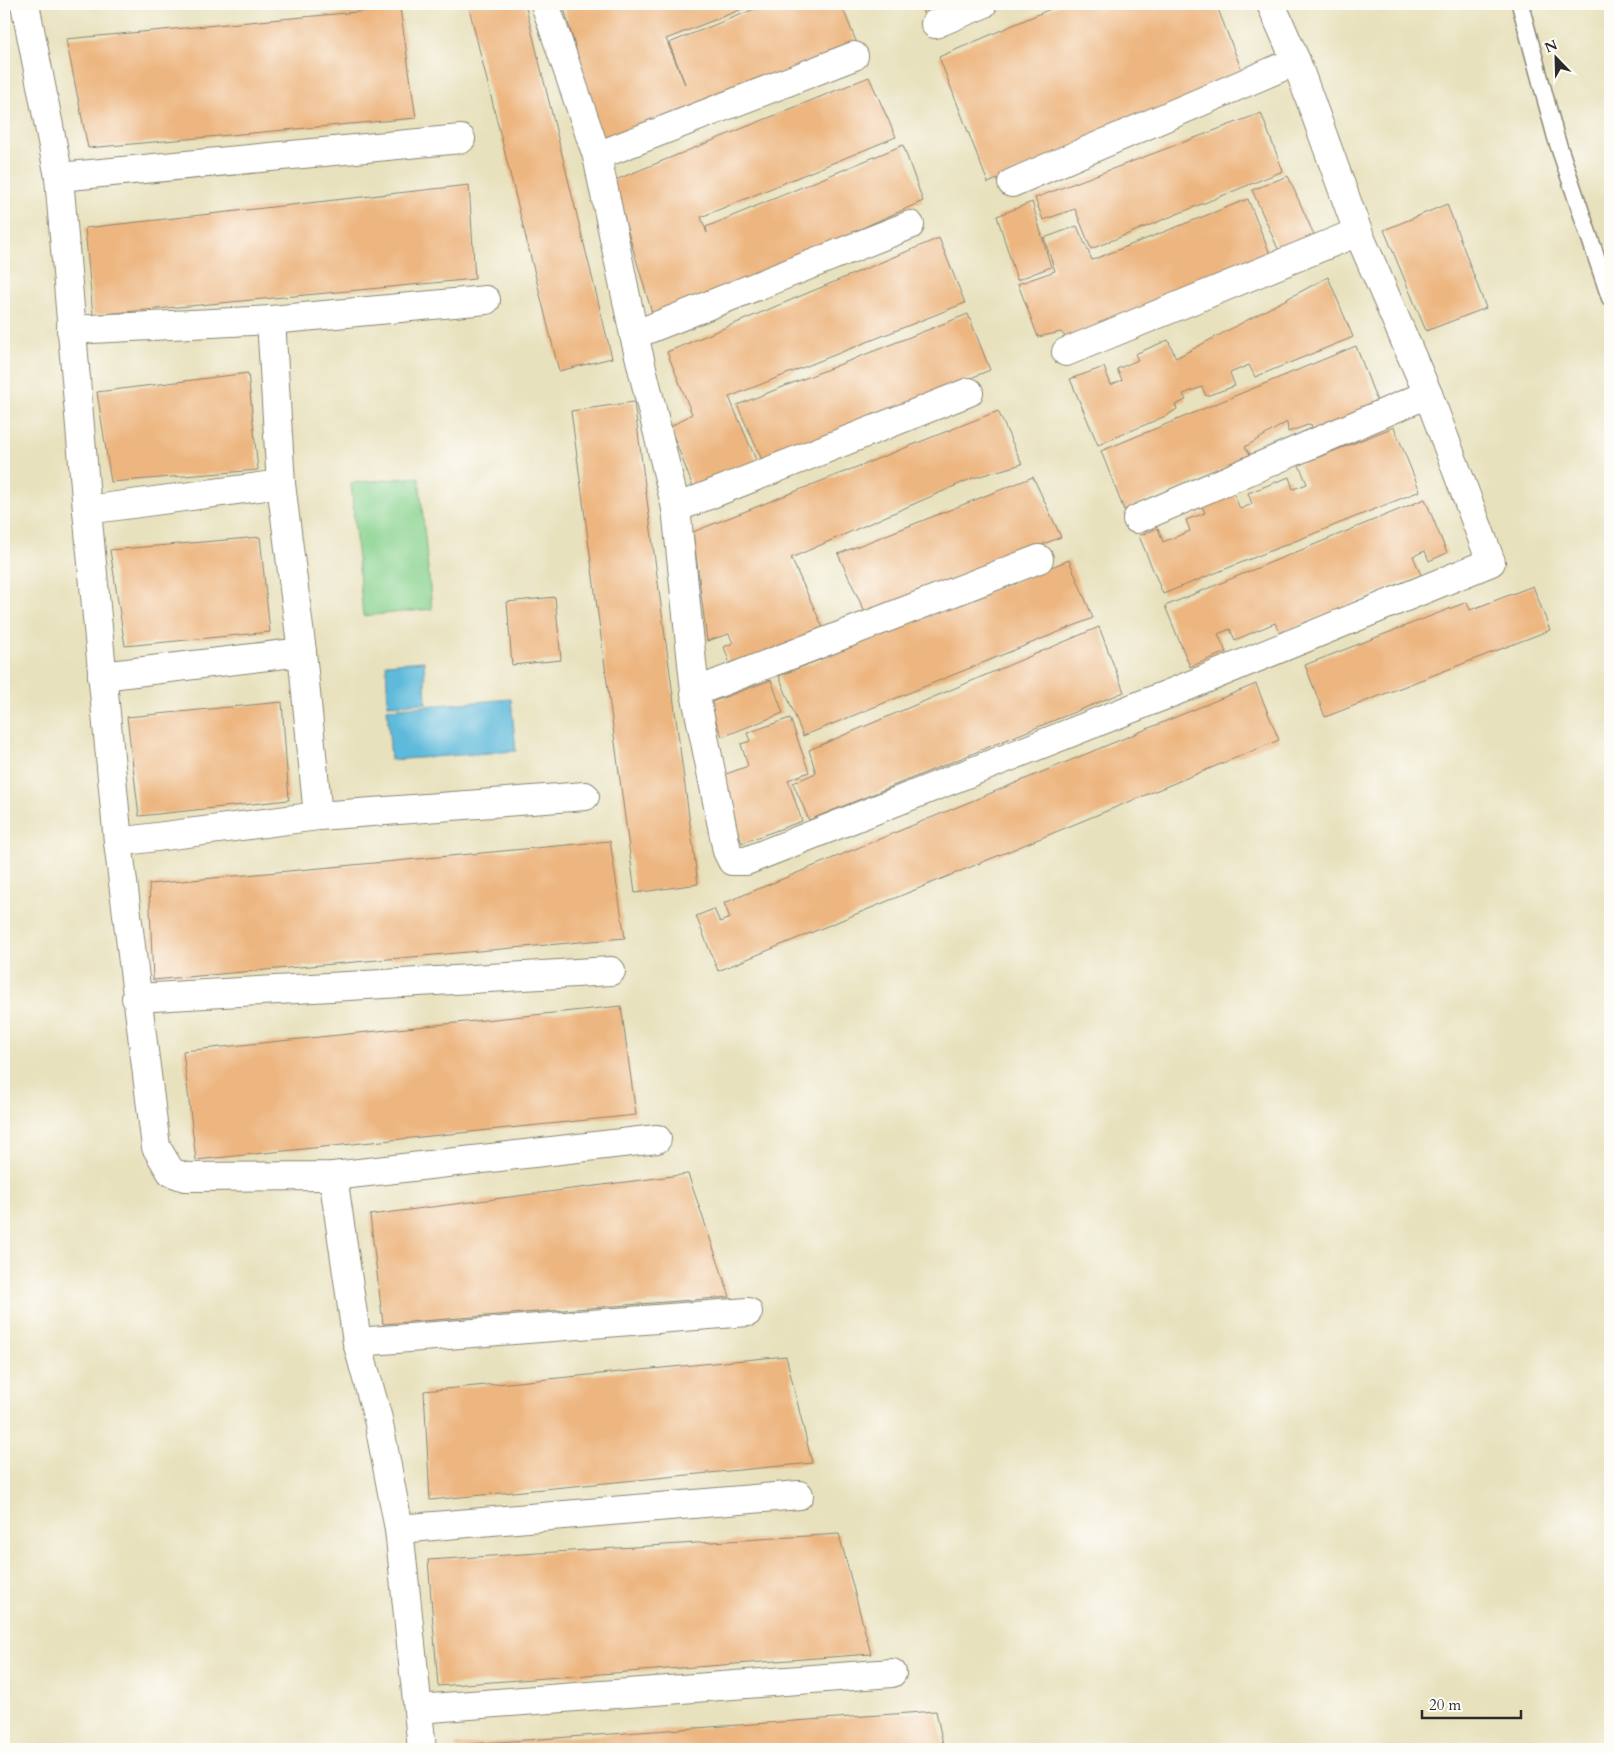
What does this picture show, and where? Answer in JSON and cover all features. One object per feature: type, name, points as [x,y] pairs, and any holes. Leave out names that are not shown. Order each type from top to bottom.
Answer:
[{"type":"street","points":[[25,4],[59,177],[87,510],[118,842],[156,1147],[171,1172],[185,1177],[334,1176],[657,1139]]},
{"type":"street","points":[[545,4],[597,156],[634,335],[676,508],[695,692],[727,851],[732,861],[746,861],[1186,688],[1491,562],[1428,394],[1358,232],[1296,62],[1271,4]]},
{"type":"street","points":[[935,24],[983,4]]},
{"type":"street","points":[[597,156],[854,56]]},
{"type":"street","points":[[1012,183],[1296,62]]},
{"type":"street","points":[[59,177],[461,139]]},
{"type":"street","points":[[634,335],[910,225]]},
{"type":"street","points":[[1066,352],[1358,232]]},
{"type":"street","points":[[72,330],[271,320],[486,300]]},
{"type":"street","points":[[271,320],[281,484],[302,652],[318,816]]},
{"type":"street","points":[[676,508],[969,392]]},
{"type":"street","points":[[1137,519],[1428,394]]},
{"type":"street","points":[[87,510],[281,484]]},
{"type":"street","points":[[695,692],[1039,560]]},
{"type":"street","points":[[102,676],[302,652]]},
{"type":"street","points":[[118,842],[318,816],[585,796]]},
{"type":"street","points":[[136,998],[611,971]]},
{"type":"street","points":[[334,1176],[357,1342],[378,1419],[399,1529],[422,1749]]},
{"type":"street","points":[[357,1342],[748,1312]]},
{"type":"street","points":[[399,1529],[799,1495]]},
{"type":"street","points":[[418,1709],[892,1673]]},
{"type":"lane","points":[[1520,4],[1556,138],[1610,298]]},
{"type":"green space","points":[[419,477],[432,609],[363,616],[351,483]]},
{"type":"water","points":[[424,661],[426,703],[388,705],[386,664]]},
{"type":"water","points":[[511,699],[516,751],[391,760],[387,709]]},
{"type":"building","points":[[468,4],[525,4],[612,358],[559,371]]},
{"type":"building","points":[[575,4],[755,4],[666,39],[685,84],[669,43],[767,4],[841,4],[858,46],[602,141],[564,8]]},
{"type":"building","points":[[920,4],[956,4],[925,17]]},
{"type":"building","points":[[1062,4],[1216,4],[1244,76],[988,183],[939,57]]},
{"type":"building","points":[[400,8],[416,118],[88,148],[66,39]]},
{"type":"building","points":[[869,77],[896,137],[701,217],[707,233],[706,227],[903,145],[923,201],[728,288],[652,313],[613,181]]},
{"type":"building","points":[[1261,113],[1283,171],[1091,249],[1075,209],[1043,220],[1035,198]]},
{"type":"building","points":[[1288,176],[1318,244],[1282,258],[1252,190]]},
{"type":"building","points":[[469,185],[475,279],[93,315],[85,228]]},
{"type":"building","points":[[1248,199],[1272,259],[1069,341],[1061,332],[1038,337],[1018,284],[1055,271],[1044,238],[1077,226],[1092,260]]},
{"type":"building","points":[[1032,202],[1051,267],[1017,280],[997,216]]},
{"type":"building","points":[[1447,204],[1486,308],[1426,331],[1384,230]]},
{"type":"building","points":[[939,238],[965,303],[729,397],[759,467],[693,487],[670,427],[692,414],[667,352]]},
{"type":"building","points":[[1328,277],[1353,337],[1255,377],[1249,365],[1230,373],[1235,386],[1206,396],[1202,387],[1183,394],[1186,400],[1175,405],[1177,409],[1168,415],[1098,445],[1070,379],[1104,367],[1111,385],[1122,380],[1117,369],[1138,360],[1135,354],[1168,340],[1176,358]]},
{"type":"building","points":[[968,314],[990,370],[764,464],[737,405]]},
{"type":"building","points":[[1356,346],[1380,409],[1315,436],[1311,424],[1288,432],[1287,422],[1245,447],[1252,457],[1124,510],[1101,451]]},
{"type":"building","points":[[248,373],[258,470],[111,482],[97,392]]},
{"type":"building","points":[[634,402],[698,884],[635,893],[571,411]]},
{"type":"building","points":[[998,411],[1022,464],[973,478],[791,558],[824,630],[731,667],[724,647],[733,643],[729,634],[707,641],[693,532]]},
{"type":"building","points":[[1394,427],[1420,491],[1163,594],[1139,536],[1158,528],[1163,542],[1190,531],[1186,520],[1205,513],[1201,504],[1233,491],[1240,509],[1252,504],[1248,493],[1289,477],[1293,489],[1307,484],[1299,465]]},
{"type":"building","points":[[1033,477],[1061,537],[866,615],[838,554]]},
{"type":"building","points":[[1425,499],[1447,553],[1429,561],[1425,551],[1413,556],[1421,575],[1280,633],[1275,623],[1235,640],[1230,629],[1218,634],[1226,652],[1190,667],[1165,606]]},
{"type":"building","points":[[260,537],[270,632],[125,646],[110,550]]},
{"type":"building","points":[[1069,560],[1093,618],[803,736],[779,676]]},
{"type":"building","points":[[1533,586],[1550,630],[1325,717],[1305,665],[1467,602],[1470,610]]},
{"type":"building","points":[[555,597],[561,660],[512,665],[507,602]]},
{"type":"building","points":[[1099,627],[1124,692],[809,820],[793,783],[816,773],[809,750]]},
{"type":"building","points":[[771,680],[783,713],[722,737],[709,703]]},
{"type":"building","points":[[1256,684],[1279,740],[718,971],[696,916],[714,909],[720,922],[730,918],[724,903]]},
{"type":"building","points":[[282,702],[289,800],[139,816],[127,717]]},
{"type":"building","points":[[790,718],[809,772],[788,780],[802,821],[742,843],[718,777],[748,766],[741,744],[750,741],[747,733]]},
{"type":"building","points":[[610,841],[625,938],[153,980],[149,884]]},
{"type":"building","points":[[621,1006],[636,1115],[196,1160],[183,1051]]},
{"type":"building","points":[[688,1174],[730,1297],[383,1324],[370,1215]]},
{"type":"building","points":[[786,1356],[812,1463],[430,1500],[424,1391]]},
{"type":"building","points":[[839,1534],[871,1654],[438,1686],[428,1560]]},
{"type":"building","points":[[936,1711],[944,1749],[456,1749],[456,1745]]}]
